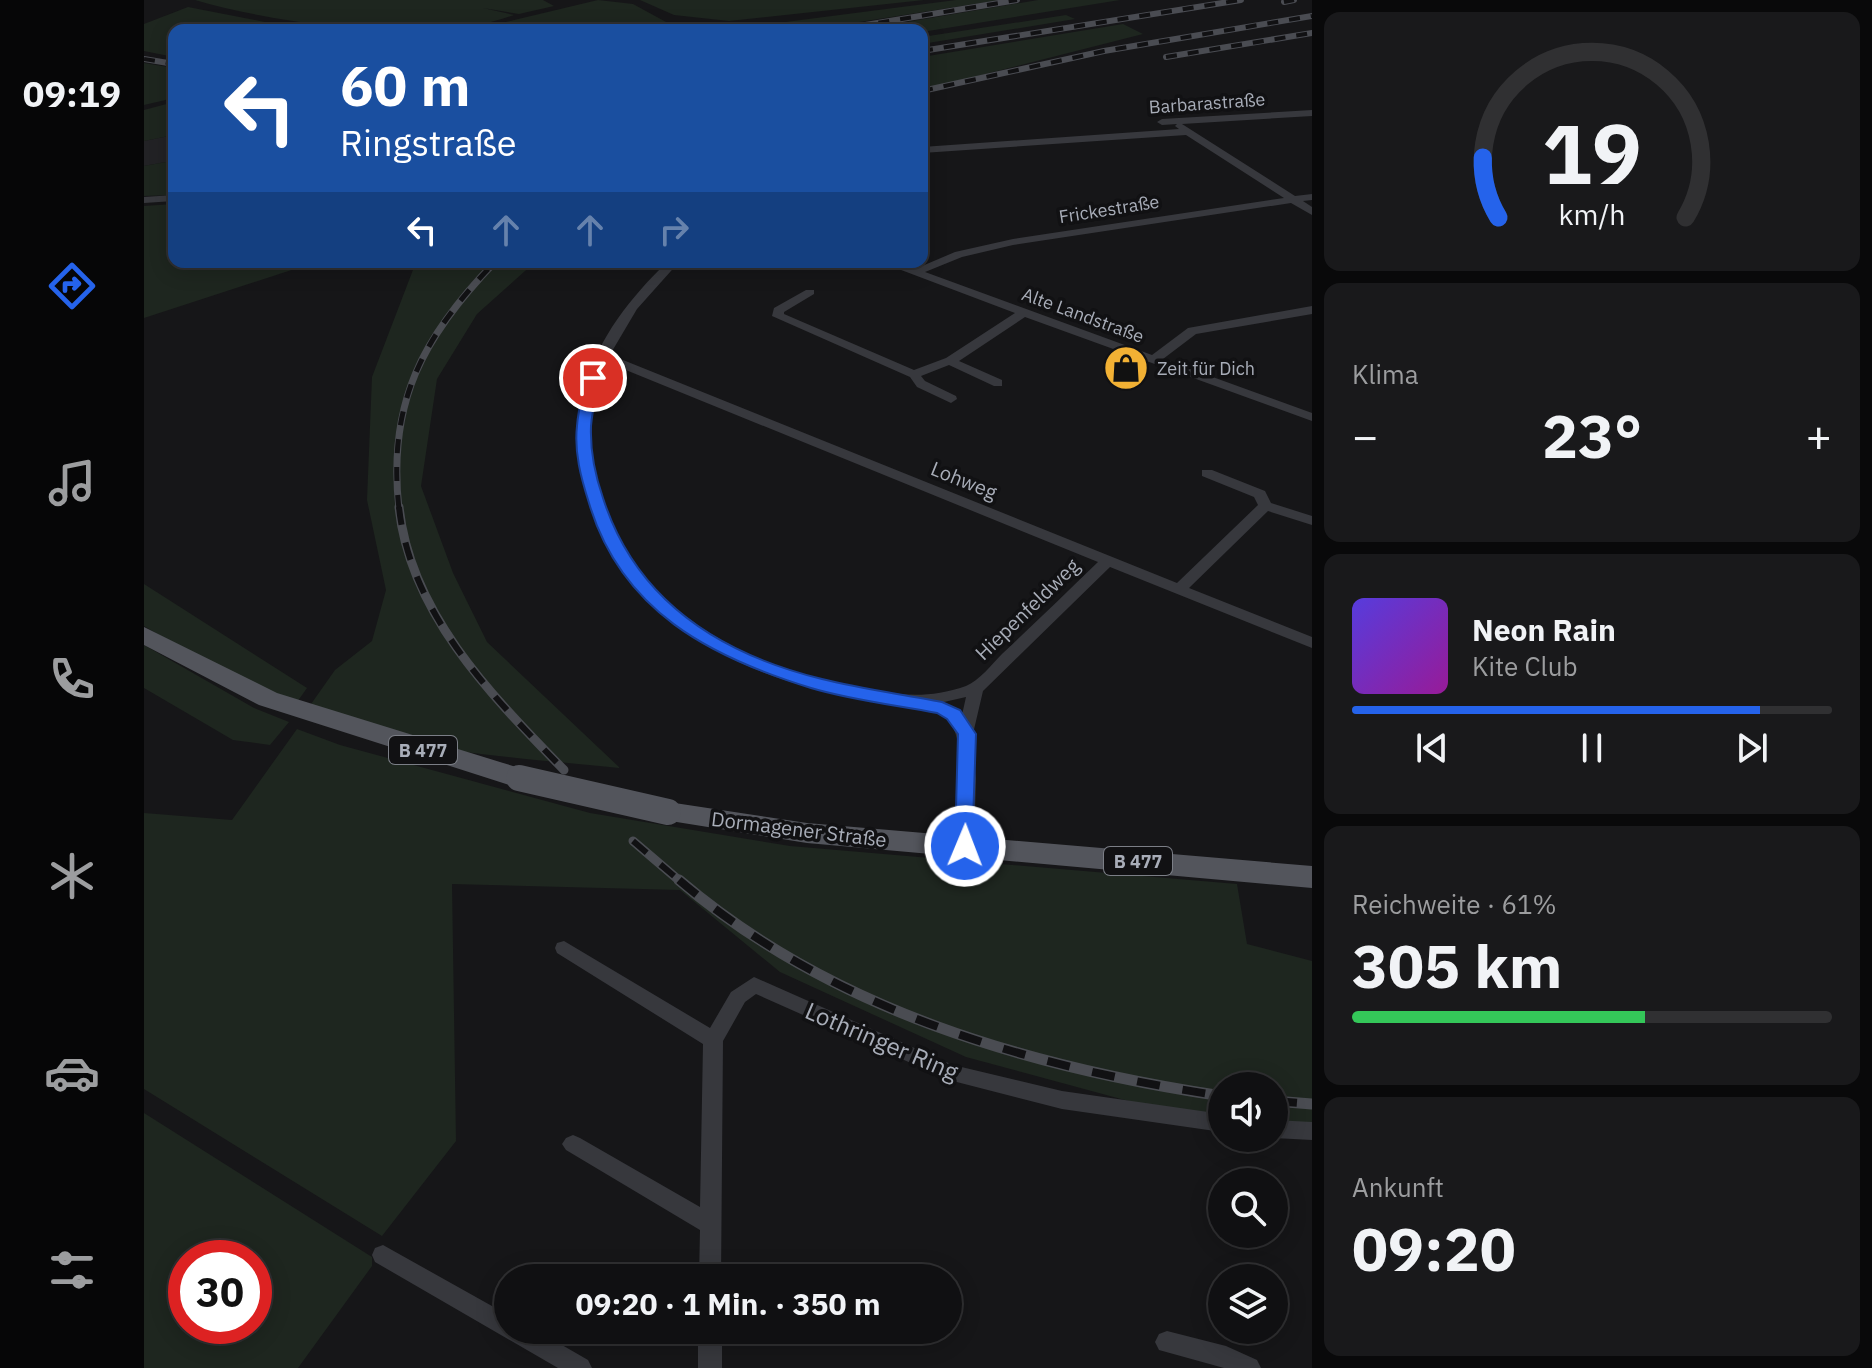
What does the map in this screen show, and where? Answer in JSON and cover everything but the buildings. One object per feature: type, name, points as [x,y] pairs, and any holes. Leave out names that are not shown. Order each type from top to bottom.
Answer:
[{"type":"main road","name":"Dormagener Straße","points":[[144,635],[268,699],[355,729],[595,798],[807,833],[1312,877]]},
{"type":"street","name":"Barbarastraße","points":[[1119,136],[1116,125],[1312,113]]},
{"type":"street","points":[[1175,121],[1185,132],[1312,212]]},
{"type":"street","name":"Barbarastraße","points":[[928,150],[1185,132]]},
{"type":"street","name":"Frickestraße","points":[[928,267],[959,254],[1013,242],[1312,197]]},
{"type":"street","points":[[144,200],[168,198]]},
{"type":"street","points":[[668,268],[624,317],[600,360],[586,404],[586,470],[606,533],[649,597],[672,617],[712,642],[787,676],[942,708],[953,715],[967,734]]},
{"type":"street","name":"Alte Landstraße","points":[[904,268],[1312,417]]},
{"type":"street","name":"Frickestraße","points":[[916,272],[926,268]]},
{"type":"street","points":[[810,292],[778,310],[778,316],[914,374],[921,384],[951,399]]},
{"type":"street","points":[[1153,360],[1192,331],[1312,310]]},
{"type":"street","points":[[914,374],[950,361],[1024,312]]},
{"type":"street","points":[[1296,312],[1312,325]]},
{"type":"street","name":"Lohweg","points":[[600,360],[619,363],[1312,643]]},
{"type":"street","points":[[950,361],[998,383]]},
{"type":"street","points":[[1207,473],[1260,494],[1265,506],[1312,521]]},
{"type":"street","points":[[1180,589],[1265,506]]},
{"type":"street","name":"Hiepenfeldweg","points":[[975,689],[1109,560]]},
{"type":"street","points":[[917,703],[946,699],[975,689],[967,734],[965,846]]},
{"type":"street","points":[[564,948],[713,1040]]},
{"type":"street","name":"Lothringer Ring","points":[[710,1264],[713,1040],[738,997],[754,985],[949,1072],[1062,1100],[1208,1121]]},
{"type":"street","points":[[1288,1130],[1312,1131]]},
{"type":"street","points":[[573,1144],[711,1225]]},
{"type":"street","points":[[383,1255],[494,1319]]},
{"type":"street","points":[[1167,1342],[1226,1357],[1249,1368]]},
{"type":"street","points":[[538,1344],[580,1368]]},
{"type":"street","points":[[710,1344],[710,1368]]},
{"type":"shaded area","points":[[195,0],[543,0],[554,6],[519,14],[483,8],[514,15],[483,24],[316,24]]},
{"type":"shaded area","points":[[598,0],[633,4],[666,22],[660,24],[497,24]]},
{"type":"shaded area","points":[[640,0],[924,0],[729,21],[674,15]]},
{"type":"shaded area","points":[[956,0],[1000,0],[846,24],[770,24]]},
{"type":"shaded area","points":[[1038,0],[1120,0],[928,31],[928,24],[895,24]]},
{"type":"shaded area","points":[[188,7],[282,24],[168,24],[168,56],[144,51],[144,24]]},
{"type":"shaded area","points":[[1066,15],[1075,19],[928,43],[928,36]]},
{"type":"shaded area","points":[[1123,24],[1143,34],[928,88],[928,56]]},
{"type":"shaded area","points":[[144,63],[168,67],[168,99],[144,105]]},
{"type":"shaded area","points":[[168,104],[168,136],[144,141],[144,110]]},
{"type":"shaded area","points":[[168,136],[168,166],[166,162],[144,166],[144,141]]},
{"type":"shaded area","points":[[166,162],[168,195],[144,196],[144,166]]},
{"type":"shaded area","points":[[168,204],[168,268],[298,268],[144,318],[144,206]]},
{"type":"shaded area","points":[[414,268],[528,268],[477,314],[437,379],[421,486],[453,573],[487,642],[620,768],[419,745],[340,727],[304,714],[335,670],[372,641],[386,590],[367,500],[372,377]]},
{"type":"shaded area","points":[[144,584],[307,688],[290,712],[144,626]]},
{"type":"shaded area","points":[[144,645],[254,708],[289,722],[270,745],[233,740],[144,688]]},
{"type":"shaded area","points":[[297,729],[340,745],[590,813],[790,846],[1237,884],[1247,944],[1312,961],[1312,1124],[1288,1123],[1288,1072],[1208,1072],[1208,1116],[1169,1112],[966,1057],[780,972],[680,890],[452,884],[456,1141],[382,1236],[144,1089],[144,813],[232,820]]},
{"type":"shaded area","points":[[144,1113],[372,1257],[372,1266],[298,1368],[144,1368]]},
{"type":"railway","points":[[871,24],[1017,0]]},
{"type":"railway","points":[[928,50],[1241,0]]},
{"type":"railway","points":[[1284,2],[1294,0]]},
{"type":"railway","points":[[928,90],[1104,51],[1312,16]]},
{"type":"railway","points":[[1166,57],[1312,33]]},
{"type":"railway","points":[[144,59],[168,63]]},
{"type":"railway","points":[[399,509],[399,436],[405,404],[416,374],[448,317],[490,268]]},
{"type":"railway","points":[[399,507],[406,546],[419,583],[437,618],[483,683],[564,770]]},
{"type":"railway","points":[[633,841],[681,882]]},
{"type":"railway","points":[[679,880],[738,925],[801,965],[867,998],[935,1026],[1077,1068],[1208,1094]]},
{"type":"railway","points":[[1288,1102],[1312,1104]]},
{"type":"place","name":"Zeit für Dich","points":[[1126,368]]},
{"type":"route","points":[[593,378],[584,426],[586,470],[606,533],[636,582],[672,617],[722,647],[762,666],[819,684],[881,698],[927,704],[953,715],[967,734],[965,846]]}]
